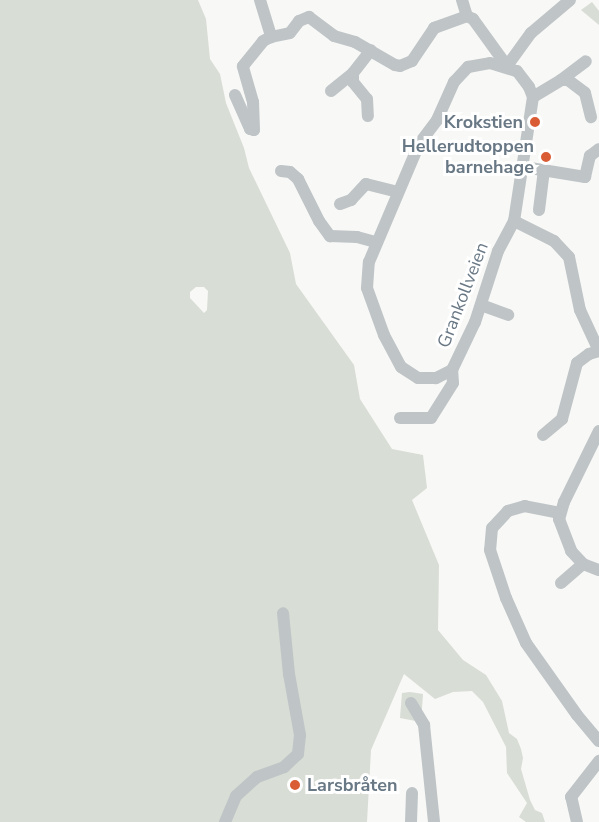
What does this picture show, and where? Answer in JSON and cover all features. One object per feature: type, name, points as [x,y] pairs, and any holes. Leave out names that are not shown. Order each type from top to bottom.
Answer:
[{"type":"street","points":[[260,0],[271,37]]},
{"type":"street","points":[[462,0],[467,16],[473,19],[507,66],[524,79],[533,98],[586,61]]},
{"type":"street","points":[[507,66],[531,33],[570,0]]},
{"type":"street","points":[[235,95],[250,129],[254,130],[253,102],[243,66],[264,41],[290,33],[302,18],[309,17],[334,36],[371,50],[395,65],[408,64],[434,28],[467,16]]},
{"type":"street","points":[[331,91],[353,74],[371,50]]},
{"type":"street","points":[[452,370],[436,378],[418,378],[409,374],[394,357],[368,288],[369,261],[419,144],[438,120],[458,76],[476,64],[490,63],[507,66]]},
{"type":"street","points":[[353,74],[353,82],[367,99],[368,117]]},
{"type":"street","points":[[561,80],[574,82],[585,93],[591,117]]},
{"type":"street","name":"Grankollveien","points":[[400,418],[430,418],[453,383],[452,370],[481,305],[498,251],[514,221],[533,98]]},
{"type":"street","points":[[524,167],[585,177],[590,156],[599,149]]},
{"type":"street","points":[[539,210],[544,170]]},
{"type":"street","points":[[281,171],[290,172],[298,179],[319,221],[330,236],[357,237],[376,242]]},
{"type":"street","points":[[340,204],[351,200],[366,184],[398,192]]},
{"type":"street","points":[[514,221],[554,241],[569,257],[580,310],[595,330],[599,351],[589,354],[577,363],[562,419],[543,435]]},
{"type":"street","points":[[481,305],[508,315]]},
{"type":"street","points":[[599,431],[560,513],[565,541],[583,564],[599,570]]},
{"type":"street","points":[[560,513],[525,506],[508,511],[492,528],[490,550],[506,598],[526,643],[577,715],[599,741]]},
{"type":"street","points":[[561,583],[583,564]]},
{"type":"street","points":[[225,822],[236,796],[257,777],[284,767],[298,754],[300,735],[289,674],[283,613]]},
{"type":"street","points":[[411,704],[422,720],[434,822]]},
{"type":"street","points":[[577,822],[571,797],[599,761]]},
{"type":"street","points":[[411,822],[412,793]]},
{"type":"shaded area","points":[[0,0],[198,0],[206,19],[210,59],[220,74],[226,103],[244,148],[249,168],[290,253],[296,284],[354,365],[360,399],[392,449],[423,455],[427,488],[412,500],[439,565],[438,630],[463,660],[486,675],[502,701],[509,733],[517,739],[521,749],[523,758],[521,769],[530,800],[535,810],[542,813],[545,822],[526,822],[519,817],[527,803],[507,773],[506,747],[483,702],[472,691],[453,692],[435,699],[404,674],[371,750],[367,822],[0,822]],"holes":[[[196,287],[204,287],[208,291],[207,310],[204,313],[190,298],[190,292]]]},
{"type":"shaded area","points":[[592,2],[599,11],[599,25],[581,10]]},
{"type":"shaded area","points":[[402,693],[423,694],[421,722],[400,718]]},
{"type":"place","name":"Krokstien","points":[[535,122]]},
{"type":"place","name":"Hellerudtoppen barnehage","points":[[546,157]]},
{"type":"place","name":"Larsbråten","points":[[295,785]]}]
